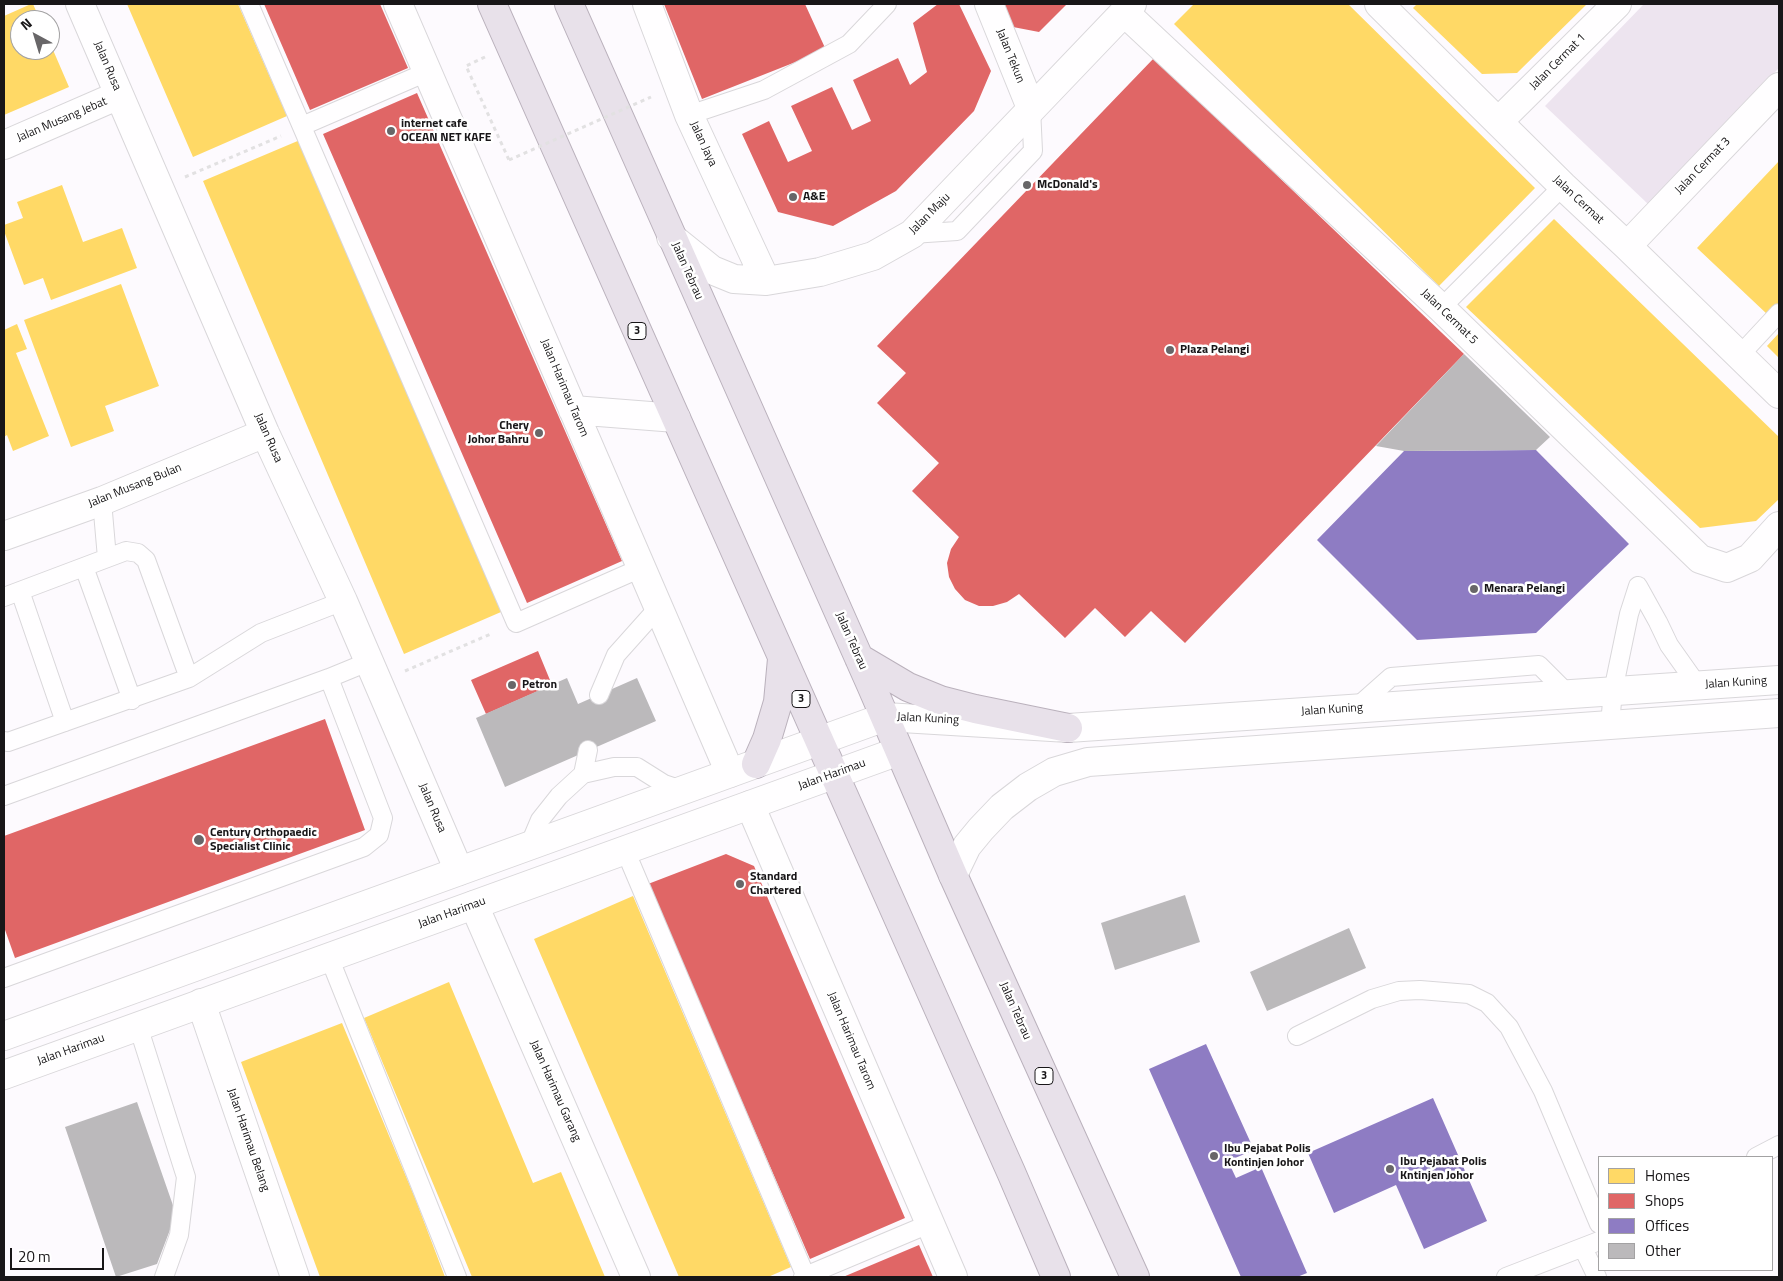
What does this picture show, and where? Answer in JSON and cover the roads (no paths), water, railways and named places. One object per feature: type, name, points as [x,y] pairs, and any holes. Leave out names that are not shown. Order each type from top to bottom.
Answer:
[{"type":"highway","name":"3","points":[[492,4],[1056,1277]]},
{"type":"highway","name":"Jalan Tebrau","points":[[569,4],[859,658],[953,875],[1135,1277]]},
{"type":"highway","points":[[756,764],[767,740],[778,702],[782,657]]},
{"type":"highway","points":[[859,658],[908,687],[940,700],[1068,728]]},
{"type":"street","name":"Jalan Rusa","points":[[80,4],[265,433],[342,601],[459,871]]},
{"type":"street","name":"Jalan Harimau Tarom","points":[[398,4],[730,773]]},
{"type":"street","name":"Jalan Jaya","points":[[647,4],[689,115],[766,281]]},
{"type":"street","name":"Jalan Tekun","points":[[989,4],[1031,108]]},
{"type":"street","name":"Jalan Cermat 1","points":[[1499,121],[1617,4]]},
{"type":"street","name":"Jalan Cermat","points":[[1390,7],[1563,186],[1779,394]]},
{"type":"street","name":"Jalan Maju","points":[[671,236],[712,270],[734,279],[766,281],[820,272],[873,256],[912,234],[1128,8]]},
{"type":"street","name":"Jalan Cermat 5","points":[[1128,8],[1700,559],[1727,568],[1750,558],[1779,526]]},
{"type":"street","name":"Jalan Cermat 3","points":[[1627,246],[1779,87]]},
{"type":"street","name":"Jalan Musang Jebat","points":[[4,145],[119,95]]},
{"type":"street","points":[[573,410],[676,418]]},
{"type":"street","name":"Jalan Musang Bulan","points":[[4,536],[102,501],[265,433]]},
{"type":"street","name":"Jalan Kuning","points":[[885,717],[1068,728],[1779,680]]},
{"type":"street","points":[[953,875],[967,846],[1002,807],[1028,787],[1054,772],[1088,762],[1779,713]]},
{"type":"street","points":[[4,1036],[885,717]]},
{"type":"street","name":"Jalan Harimau","points":[[4,1075],[899,751]]},
{"type":"street","name":"Jalan Harimau Tarom","points":[[750,805],[953,1277]]},
{"type":"street","name":"Jalan Harimau Garang","points":[[474,905],[636,1277]]},
{"type":"street","name":"Jalan Harimau Belang","points":[[201,1003],[295,1277]]},
{"type":"lane","points":[[249,4],[516,623],[641,568]]},
{"type":"lane","points":[[689,115],[764,90],[849,44],[887,4]]},
{"type":"lane","points":[[302,126],[427,72]]},
{"type":"lane","points":[[1440,308],[1563,186]]},
{"type":"lane","points":[[1739,356],[1779,314]]},
{"type":"lane","points":[[102,501],[107,558]]},
{"type":"lane","points":[[65,722],[12,594],[126,551],[138,553],[146,560],[189,678]]},
{"type":"lane","points":[[84,567],[132,700]]},
{"type":"lane","points":[[1610,724],[1613,692],[1629,614],[1638,586],[1669,645],[1698,686]]},
{"type":"lane","points":[[4,741],[8,742],[132,700],[189,678],[261,633],[342,601]]},
{"type":"lane","points":[[599,695],[616,655],[658,608]]},
{"type":"lane","points":[[4,796],[329,678],[373,672]]},
{"type":"lane","points":[[4,975],[364,847],[379,835],[383,818],[329,678]]},
{"type":"lane","points":[[583,774],[588,750]]},
{"type":"lane","points":[[530,846],[540,820],[559,796],[583,774],[614,767],[637,767],[664,784],[682,790]]},
{"type":"lane","points":[[626,850],[805,1277],[930,1224]]},
{"type":"lane","points":[[329,957],[457,1277]]},
{"type":"lane","points":[[1297,1036],[1372,999],[1399,992],[1420,990],[1469,994],[1488,1003],[1509,1027],[1543,1091],[1598,1222]]},
{"type":"lane","points":[[138,1026],[186,1177],[179,1235],[164,1277]]},
{"type":"lane","points":[[1758,1156],[1779,1145]]},
{"type":"lane","points":[[1506,1277],[1591,1244],[1597,1277]]},
{"type":"place","name":"internet cafe OCEAN NET KAFE","points":[[391,131]]},
{"type":"place","name":"McDonald's","points":[[1027,185]]},
{"type":"place","name":"A&E","points":[[793,197]]},
{"type":"place","name":"Plaza Pelangi","points":[[1170,350]]},
{"type":"place","name":"Chery Johor Bahru","points":[[539,433]]},
{"type":"place","name":"Menara Pelangi","points":[[1474,589]]},
{"type":"place","name":"Petron","points":[[512,685]]},
{"type":"place","name":"Century Orthopaedic Specialist Clinic","points":[[199,840]]},
{"type":"place","name":"Standard Chartered","points":[[740,884]]},
{"type":"place","name":"Ibu Pejabat Polis Kontinjen Johor","points":[[1214,1156]]},
{"type":"place","name":"Ibu Pejabat Polis Kntinjen Johor","points":[[1390,1169]]}]
